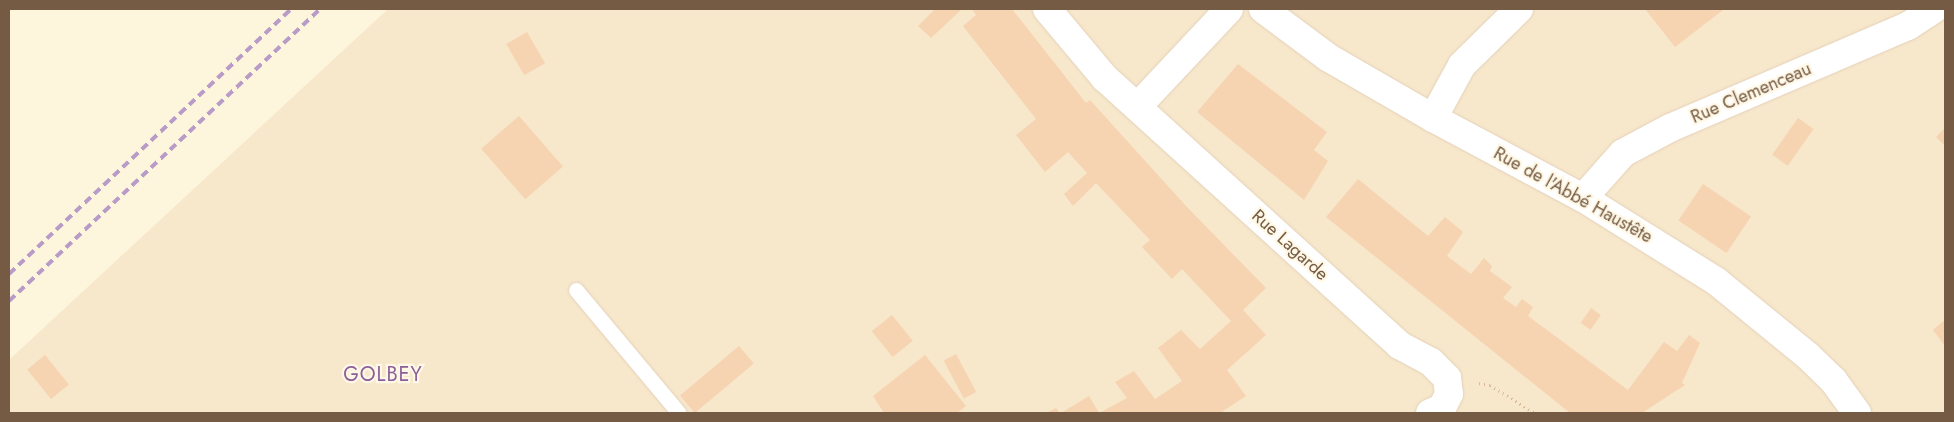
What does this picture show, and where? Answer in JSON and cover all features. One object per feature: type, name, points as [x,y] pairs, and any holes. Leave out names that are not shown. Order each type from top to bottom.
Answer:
[{"type":"street","name":"Rue Lagarde","points":[[1047,9],[1105,78],[1399,345],[1431,362],[1447,378]]},
{"type":"street","points":[[1138,106],[1228,9]]},
{"type":"street","name":"Rue de l'Abbé Haustête","points":[[1263,9],[1329,58],[1433,118],[1583,198],[1716,281],[1808,356],[1833,380],[1857,413]]},
{"type":"street","points":[[1433,118],[1462,64],[1519,9]]},
{"type":"street","name":"Rue Clemenceau","points":[[1583,198],[1623,153],[1670,128],[1908,26],[1934,9]]},
{"type":"street","points":[[1431,413],[1442,408],[1449,394],[1447,378]]},
{"type":"lane","points":[[576,290],[679,413]]},
{"type":"path","points":[[1447,378],[1490,385],[1535,413]]},
{"type":"shaded area","points":[[388,9],[1945,9],[1945,413],[9,413],[9,360]]},
{"type":"building","points":[[935,9],[962,9],[931,38],[918,26]]},
{"type":"building","points":[[972,9],[1012,9],[1086,103],[1090,100],[1186,206],[1266,288],[1243,310],[1266,335],[1227,370],[1246,396],[1220,413],[1099,413],[1127,398],[1115,382],[1134,371],[1155,399],[1182,381],[1158,348],[1181,330],[1200,349],[1231,321],[1182,269],[1172,279],[1142,247],[1150,240],[1096,183],[1073,206],[1064,194],[1087,173],[1068,152],[1045,172],[1016,135],[1036,119],[963,26],[976,15]]},
{"type":"building","points":[[1645,9],[1722,9],[1723,10],[1675,47]]},
{"type":"building","points":[[527,32],[545,63],[524,75],[506,44]]},
{"type":"building","points":[[1238,64],[1327,132],[1314,150],[1328,161],[1304,200],[1197,112]]},
{"type":"building","points":[[519,116],[563,167],[525,199],[481,149]]},
{"type":"building","points":[[1798,118],[1814,129],[1788,166],[1772,155]]},
{"type":"building","points":[[1945,128],[1945,146],[1936,137]]},
{"type":"building","points":[[1358,179],[1428,236],[1445,217],[1463,232],[1447,256],[1471,274],[1484,258],[1492,266],[1490,271],[1512,287],[1503,298],[1516,307],[1522,299],[1533,307],[1528,316],[1628,390],[1664,342],[1677,351],[1689,335],[1700,343],[1682,383],[1685,385],[1642,413],[1570,413],[1326,217]]},
{"type":"building","points":[[1703,184],[1751,216],[1726,253],[1678,220]]},
{"type":"building","points":[[1591,308],[1601,315],[1591,330],[1581,323]]},
{"type":"building","points":[[892,315],[913,341],[893,357],[872,331]]},
{"type":"building","points":[[1945,320],[1945,346],[1933,330]]},
{"type":"building","points":[[739,346],[754,364],[695,413],[680,395]]},
{"type":"building","points":[[956,354],[976,392],[964,399],[944,361]]},
{"type":"building","points":[[45,355],[69,385],[51,399],[27,369]]},
{"type":"building","points":[[925,355],[966,406],[957,413],[884,413],[873,396]]},
{"type":"building","points":[[1089,396],[1099,413],[1061,413]]},
{"type":"building","points":[[1056,408],[1060,413],[1046,413]]},
{"type":"railway","points":[[9,274],[291,9]]},
{"type":"railway","points":[[9,301],[320,9]]},
{"type":"district","name":"GOLBEY","points":[[383,374]]}]
